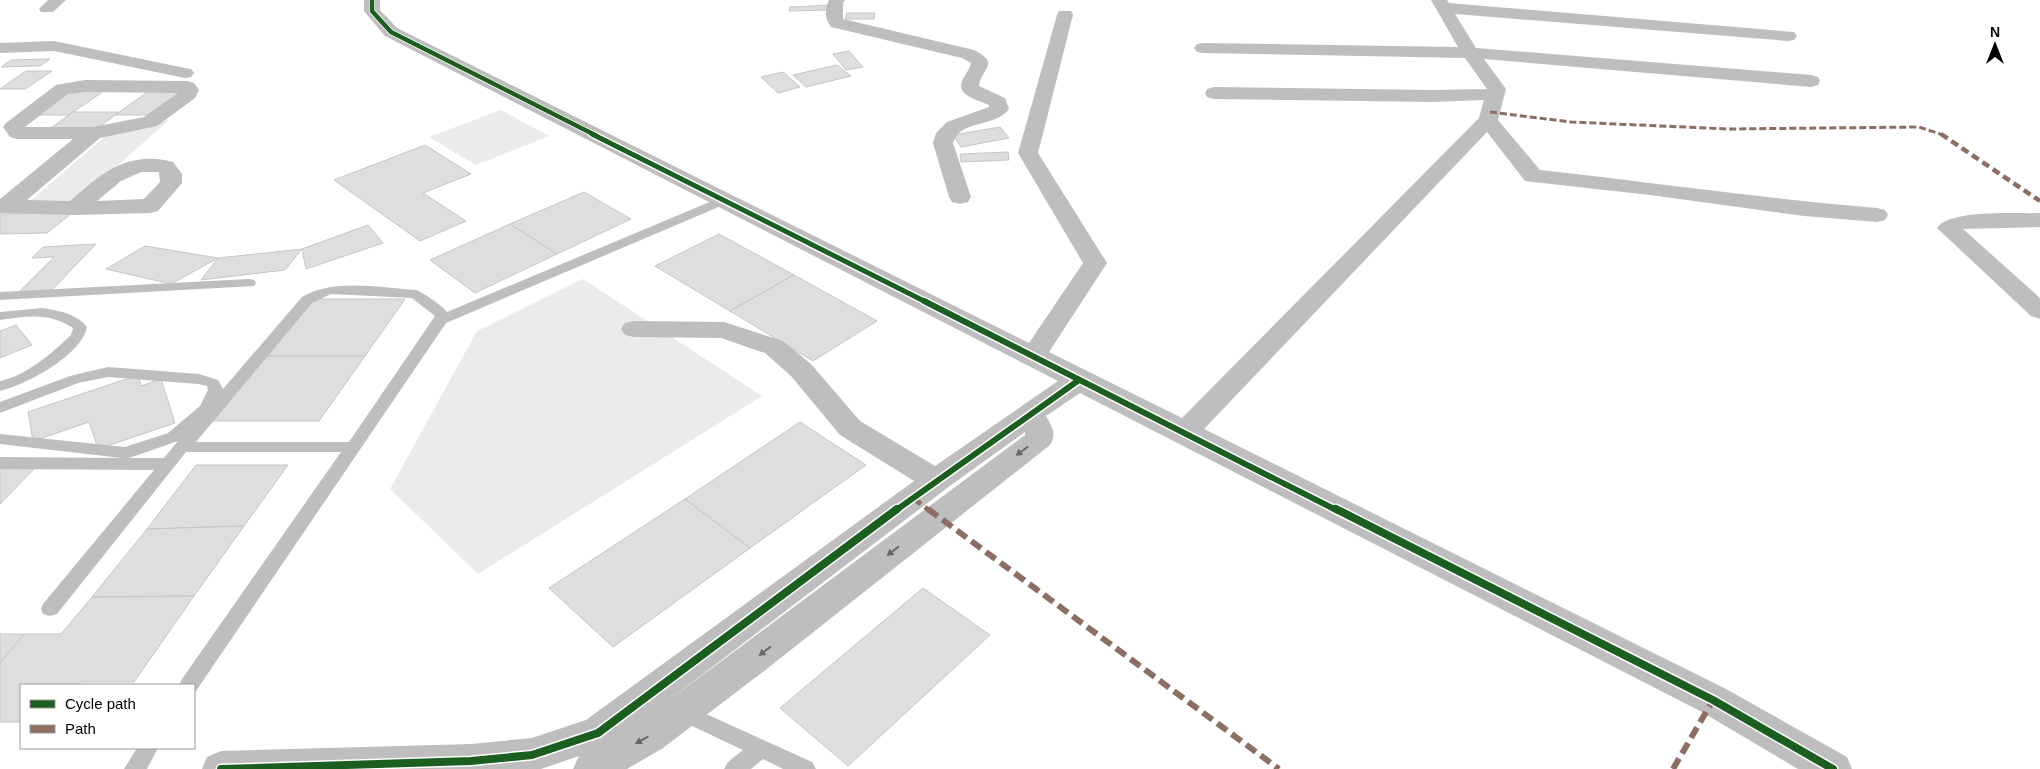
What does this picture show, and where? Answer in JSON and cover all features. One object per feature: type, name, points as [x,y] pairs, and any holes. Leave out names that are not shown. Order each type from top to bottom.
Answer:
[{"type":"street","points":[[372,0],[372,10],[391,32],[1713,700],[1833,769]]},
{"type":"street","points":[[837,0],[834,3],[834,19],[837,23],[968,54],[979,60],[980,65],[969,84],[970,89],[994,99],[998,102],[999,109],[993,114],[954,126],[946,133],[943,143],[960,197]]},
{"type":"street","points":[[1441,4],[1788,36]]},
{"type":"street","points":[[1184,433],[1488,120],[1497,89],[1470,53],[1441,4]]},
{"type":"street","points":[[1033,357],[1095,263],[1028,153],[1065,15]]},
{"type":"street","points":[[0,48],[54,46],[185,73]]},
{"type":"street","points":[[1203,48],[1470,53],[1811,81]]},
{"type":"street","points":[[4,206],[93,133],[150,122],[188,94],[190,90],[186,87],[85,86],[69,88],[56,93],[13,126],[17,133],[93,133]]},
{"type":"street","points":[[1214,93],[1432,96],[1495,94]]},
{"type":"street","points":[[1488,120],[1533,176],[1650,188],[1804,209],[1877,215]]},
{"type":"street","points":[[4,206],[76,208]]},
{"type":"street","points":[[2040,220],[1959,222],[1948,228],[2040,311]]},
{"type":"street","points":[[634,329],[724,330],[774,347],[801,370],[850,428],[936,480]]},
{"type":"street","points":[[221,769],[471,762],[532,755],[598,733],[936,480],[1079,380]]},
{"type":"street","points":[[592,769],[650,736],[755,658],[1040,438],[1039,430],[1031,414]]},
{"type":"lane","points":[[441,320],[724,200]]},
{"type":"lane","points":[[0,296],[249,283]]},
{"type":"lane","points":[[50,609],[167,464],[307,300],[317,294],[330,290],[416,294],[420,301],[435,307],[441,312],[441,320],[190,684]]},
{"type":"lane","points":[[0,316],[23,312],[52,312],[68,318],[80,327],[78,337],[33,372],[4,385],[19,399]]},
{"type":"lane","points":[[0,408],[19,399],[76,379],[108,372],[199,379],[213,383],[216,390],[206,409],[174,437],[126,453],[0,439]]},
{"type":"lane","points":[[182,446],[353,447]]},
{"type":"lane","points":[[0,463],[167,464]]},
{"type":"lane","points":[[682,712],[805,769]]},
{"type":"lane","points":[[134,769],[147,749]]},
{"type":"lane","points":[[735,769],[760,749]]},
{"type":"shaded area","points":[[501,110],[549,136],[476,165],[429,137]]},
{"type":"shaded area","points":[[169,120],[76,202],[30,201],[109,133]]},
{"type":"shaded area","points":[[583,279],[762,396],[478,574],[390,489],[477,331]]},
{"type":"building","points":[[830,5],[830,10],[789,11],[790,7]]},
{"type":"building","points":[[847,13],[875,13],[874,19],[845,19]]},
{"type":"building","points":[[849,51],[863,67],[846,70],[833,54]]},
{"type":"building","points":[[50,59],[40,66],[1,67],[11,60]]},
{"type":"building","points":[[837,65],[851,76],[806,87],[793,75]]},
{"type":"building","points":[[26,71],[52,71],[25,89],[0,89]]},
{"type":"building","points":[[783,72],[800,87],[778,93],[761,77]]},
{"type":"building","points":[[69,91],[104,91],[69,115],[33,115]]},
{"type":"building","points":[[149,91],[183,91],[151,115],[115,115]]},
{"type":"building","points":[[73,112],[119,112],[96,130],[48,130]]},
{"type":"building","points":[[1000,127],[1009,138],[961,147],[953,135]]},
{"type":"building","points":[[425,145],[471,174],[423,193],[466,221],[420,241],[334,180]]},
{"type":"building","points":[[1008,152],[1009,160],[961,162],[960,154]]},
{"type":"building","points":[[584,192],[631,219],[557,254],[510,224]]},
{"type":"building","points":[[72,213],[47,233],[0,234],[0,214]]},
{"type":"building","points":[[510,224],[557,254],[475,293],[430,260]]},
{"type":"building","points":[[368,225],[383,243],[306,269],[302,249]]},
{"type":"building","points":[[719,234],[794,275],[730,311],[655,266]]},
{"type":"building","points":[[96,244],[51,291],[18,293],[54,257],[32,258],[43,247]]},
{"type":"building","points":[[145,246],[218,258],[171,284],[106,269]]},
{"type":"building","points":[[302,249],[285,270],[201,280],[218,258]]},
{"type":"building","points":[[794,275],[877,321],[813,361],[730,311]]},
{"type":"building","points":[[313,299],[405,299],[365,356],[266,356]]},
{"type":"building","points":[[16,325],[32,345],[0,358],[0,331]]},
{"type":"building","points":[[266,356],[365,356],[319,421],[213,421]]},
{"type":"building","points":[[138,375],[141,386],[161,379],[175,423],[98,449],[89,422],[33,441],[28,412]]},
{"type":"building","points":[[800,422],[866,465],[750,548],[685,499]]},
{"type":"building","points":[[196,465],[288,465],[244,526],[147,529]]},
{"type":"building","points":[[0,466],[37,466],[0,504]]},
{"type":"building","points":[[685,499],[750,548],[613,647],[549,588]]},
{"type":"building","points":[[244,526],[194,596],[92,597],[147,529]]},
{"type":"building","points":[[923,588],[990,635],[848,766],[780,708]]},
{"type":"building","points":[[194,596],[134,682],[20,684],[20,722],[0,722],[0,663],[24,634],[61,634],[92,597]]},
{"type":"building","points":[[0,634],[24,634],[0,663]]},
{"type":"marked path","points":[[1490,112],[1571,122],[1729,129],[1919,127],[1938,132],[2040,201]]},
{"type":"marked path","points":[[913,498],[1279,769]]},
{"type":"marked path","points":[[1673,769],[1713,700]]},
{"type":"cycle path","points":[[372,0],[372,11],[391,32],[1713,700],[1833,769]]},
{"type":"cycle path","points":[[221,769],[471,761],[532,755],[598,733],[936,480],[1079,380]]}]
